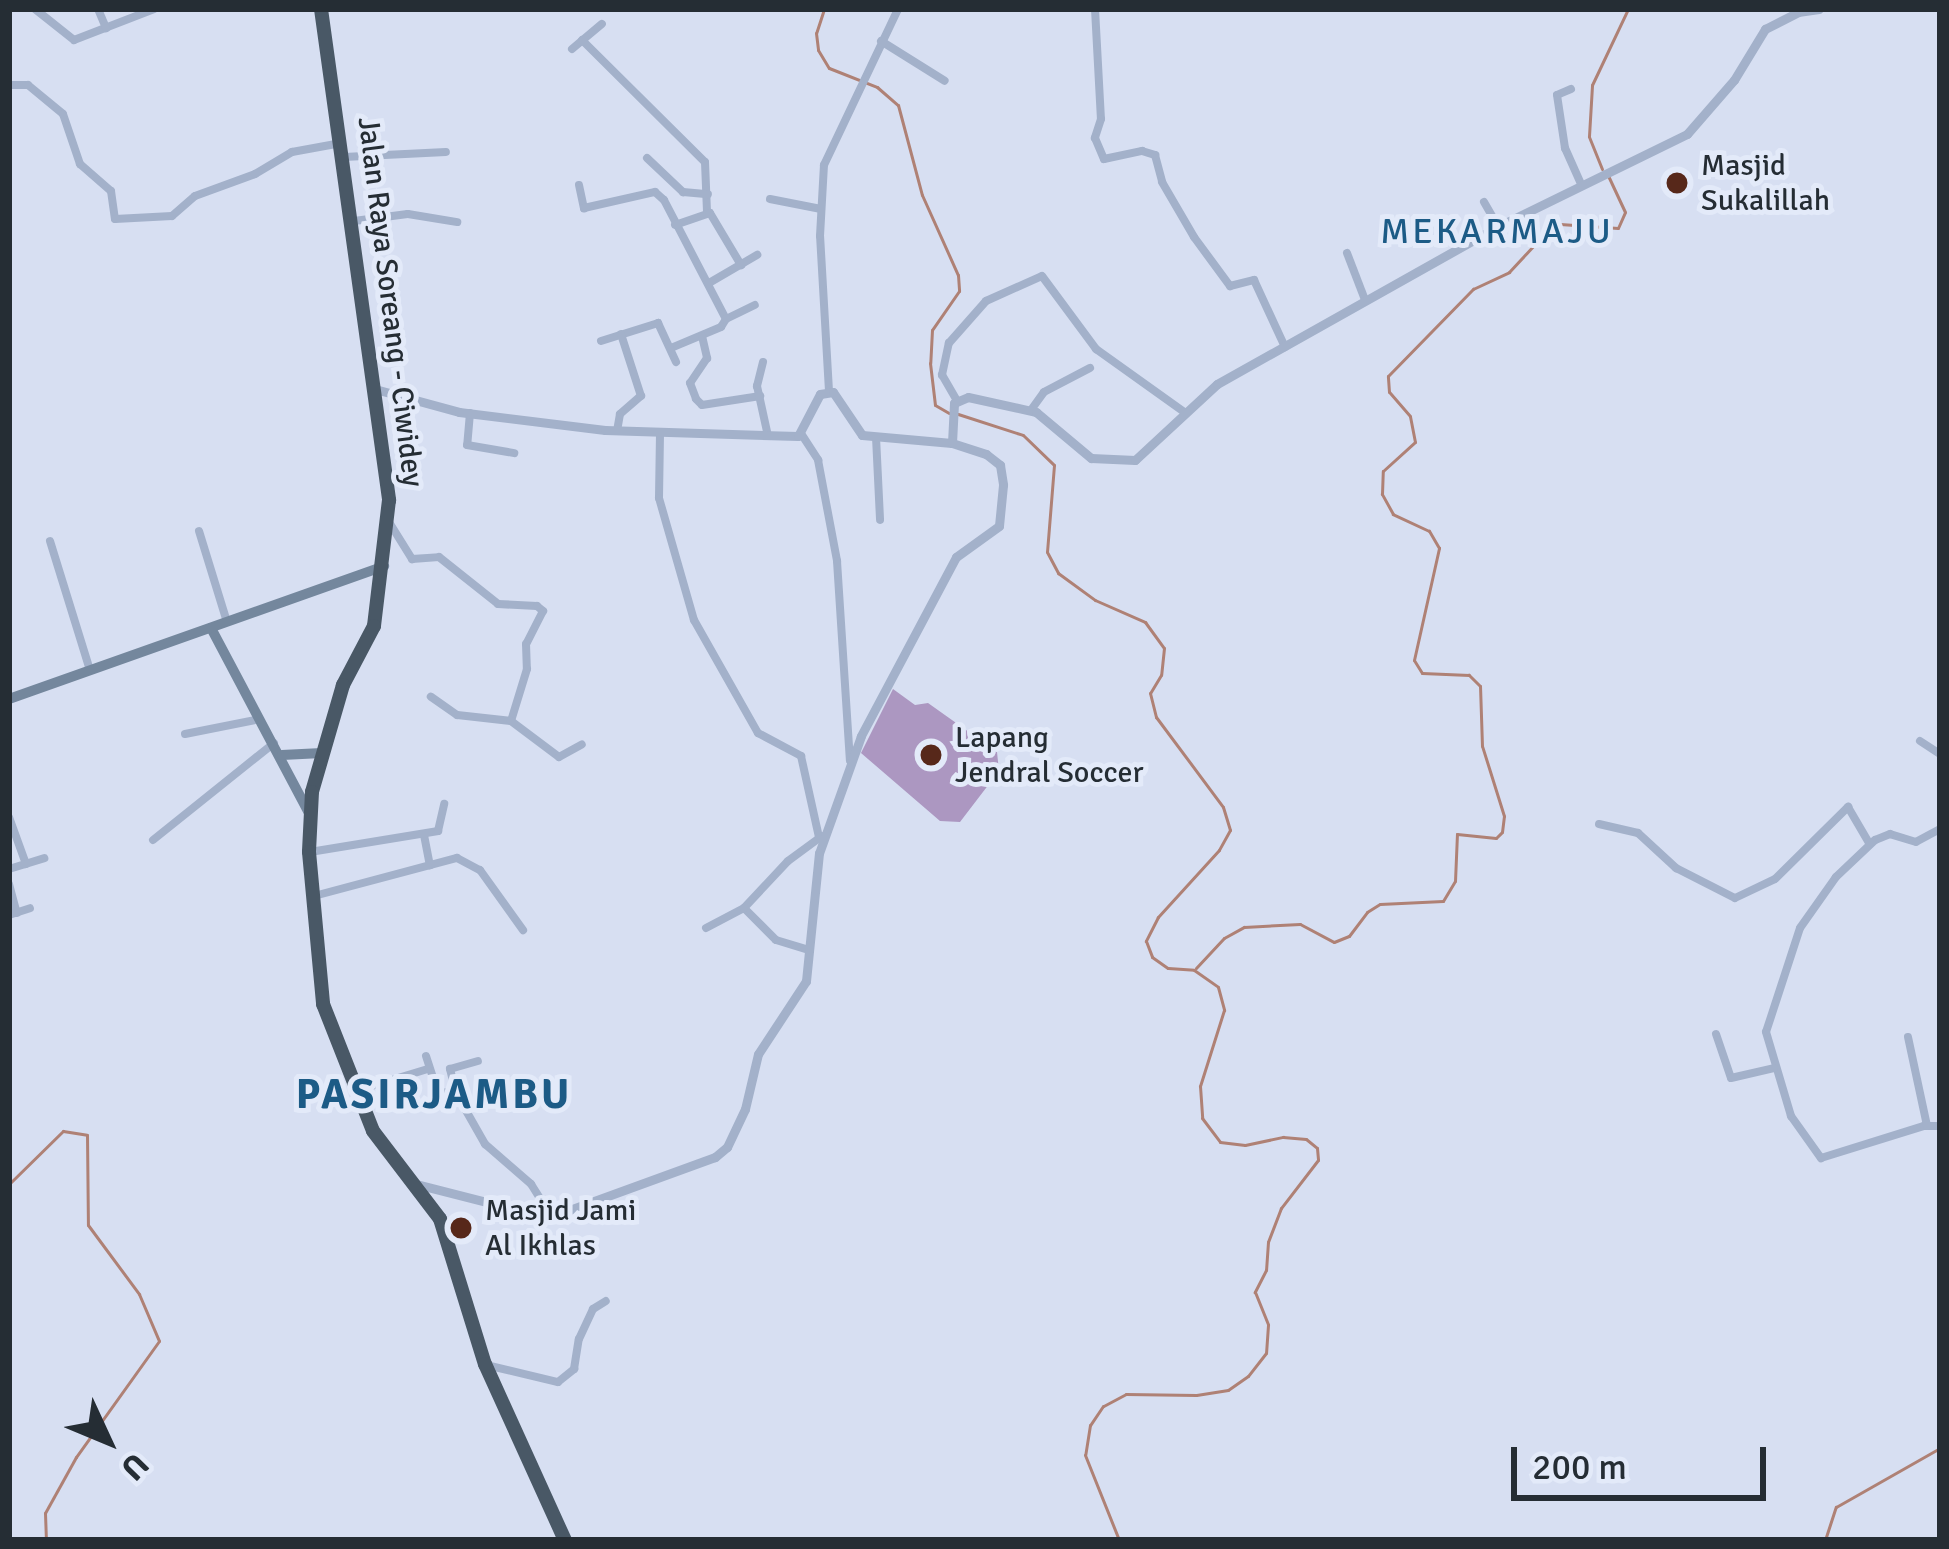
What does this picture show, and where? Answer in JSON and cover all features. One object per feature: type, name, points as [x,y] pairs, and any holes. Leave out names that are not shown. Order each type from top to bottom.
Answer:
[{"type":"highway","name":"Jalan Raya Soreang - Ciwidey","points":[[321,9],[354,221],[389,522],[374,626],[349,671],[322,753],[309,813],[323,1004],[373,1131],[440,1219],[485,1364],[566,1540]]},
{"type":"main road","points":[[9,699],[384,566]]},
{"type":"main road","points":[[211,628],[282,754],[309,813]]},
{"type":"main road","points":[[282,754],[322,753]]},
{"type":"street","points":[[35,9],[74,40],[154,9]]},
{"type":"street","points":[[98,9],[106,28]]},
{"type":"street","points":[[829,391],[821,209],[824,164],[898,9]]},
{"type":"street","points":[[1095,9],[1101,119],[1095,138],[1104,158],[1142,151],[1155,155],[1162,182],[1194,237],[1230,286],[1254,280],[1285,347]]},
{"type":"street","points":[[956,403],[1031,410],[1091,458],[1124,463],[1141,455],[1217,384],[1498,226],[1687,134],[1734,80],[1760,34],[1779,15],[1819,9]]},
{"type":"street","points":[[572,49],[602,23]]},
{"type":"street","points":[[582,40],[706,162],[707,212],[741,265]]},
{"type":"street","points":[[880,41],[945,81]]},
{"type":"street","points":[[9,85],[28,85],[63,114],[80,164],[111,191],[115,219],[172,216],[195,196],[255,174],[292,152],[446,152]]},
{"type":"street","points":[[1571,89],[1558,94],[1559,111],[1567,153],[1581,184]]},
{"type":"street","points":[[647,158],[690,196],[708,194]]},
{"type":"street","points":[[663,173],[660,195],[726,319]]},
{"type":"street","points":[[580,185],[584,208],[660,195]]},
{"type":"street","points":[[770,199],[821,209]]},
{"type":"street","points":[[1484,202],[1498,226]]},
{"type":"street","points":[[675,225],[707,212]]},
{"type":"street","points":[[354,221],[408,214],[457,222]]},
{"type":"street","points":[[1347,253],[1365,300]]},
{"type":"street","points":[[709,283],[757,255]]},
{"type":"street","points":[[952,443],[956,403],[942,375],[950,343],[986,301],[1042,275],[1096,349],[1184,412]]},
{"type":"street","points":[[671,348],[754,305]]},
{"type":"street","points":[[601,341],[658,323],[676,362]]},
{"type":"street","points":[[617,431],[620,414],[641,396],[621,334]]},
{"type":"street","points":[[701,336],[707,358],[690,383],[702,405],[760,396]]},
{"type":"street","points":[[763,362],[760,396],[768,436]]},
{"type":"street","points":[[1031,410],[1044,392],[1090,368]]},
{"type":"street","points":[[375,389],[470,413],[617,431],[802,435]]},
{"type":"street","points":[[802,435],[817,398],[829,391]]},
{"type":"street","points":[[415,1184],[522,1211],[569,1210],[722,1153],[739,1126],[758,1054],[806,981],[821,837],[851,763],[956,556],[994,532],[1003,519],[1000,465],[952,443],[857,433],[837,395],[829,391]]},
{"type":"street","points":[[470,413],[467,445],[514,453]]},
{"type":"street","points":[[660,434],[659,498],[694,620],[758,733],[801,756],[821,837]]},
{"type":"street","points":[[802,435],[818,460],[837,561],[851,763]]},
{"type":"street","points":[[876,437],[880,520]]},
{"type":"street","points":[[389,522],[412,559],[439,557],[507,608],[542,608],[541,623],[526,644],[527,669],[511,721]]},
{"type":"street","points":[[199,531],[226,622]]},
{"type":"street","points":[[50,541],[90,670]]},
{"type":"street","points":[[431,697],[458,716],[511,721],[559,757],[582,744]]},
{"type":"street","points":[[184,734],[261,718]]},
{"type":"street","points":[[1920,741],[1940,754]]},
{"type":"street","points":[[153,840],[275,742]]},
{"type":"street","points":[[309,852],[441,829],[444,803]]},
{"type":"street","points":[[1599,824],[1638,833],[1676,868],[1735,898],[1775,879],[1848,808],[1871,844]]},
{"type":"street","points":[[10,821],[26,863]]},
{"type":"street","points":[[1940,830],[1916,842],[1890,834],[1871,844],[1836,877],[1800,928],[1767,1024],[1774,1068],[1798,1128],[1821,1158],[1940,1126]]},
{"type":"street","points":[[424,835],[430,865]]},
{"type":"street","points":[[706,928],[744,908],[821,837]]},
{"type":"street","points":[[9,869],[44,858]]},
{"type":"street","points":[[313,896],[457,858],[475,866],[524,930]]},
{"type":"street","points":[[9,884],[13,914],[30,908]]},
{"type":"street","points":[[744,908],[776,940],[809,950]]},
{"type":"street","points":[[1716,1034],[1731,1078],[1774,1068]]},
{"type":"street","points":[[1908,1037],[1927,1126]]},
{"type":"street","points":[[426,1056],[440,1093],[456,1093]]},
{"type":"street","points":[[478,1061],[449,1069],[456,1093],[484,1144],[530,1184],[549,1212]]},
{"type":"street","points":[[354,1092],[428,1070]]},
{"type":"street","points":[[485,1364],[558,1382],[574,1370],[579,1339],[593,1309],[606,1301]]},
{"type":"shaded area","name":"Lapang Jendral Soccer","points":[[893,689],[915,705],[928,703],[997,752],[999,771],[960,822],[940,821],[861,753]]},
{"type":"waterway","points":[[824,9],[816,33],[818,50],[829,68],[877,87],[898,105],[922,195],[958,275],[959,291],[932,330],[935,405],[949,413]]},
{"type":"waterway","points":[[1602,169],[1589,136],[1592,85],[1628,9]]},
{"type":"waterway","points":[[1196,968],[1224,938],[1244,927],[1300,924],[1334,942],[1349,936],[1367,912],[1380,904],[1443,901],[1455,881],[1457,834],[1496,838],[1502,832],[1504,816],[1482,746],[1480,686],[1469,675],[1422,673],[1414,660],[1439,548],[1429,531],[1393,514],[1382,494],[1383,471],[1415,442],[1410,416],[1389,392],[1388,376],[1473,289],[1509,272],[1549,229],[1560,224],[1618,228],[1625,212],[1608,176]]},
{"type":"waterway","points":[[958,414],[1023,435],[1054,465],[1047,552],[1058,573],[1095,600],[1145,622],[1164,648],[1161,675],[1150,693],[1156,717],[1223,807],[1230,830],[1219,850],[1158,917],[1146,941],[1152,957],[1168,968],[1194,970],[1218,987],[1224,1010],[1200,1086],[1202,1118],[1220,1142],[1245,1145],[1283,1137],[1306,1139],[1317,1148],[1318,1160],[1281,1208],[1268,1242],[1266,1270],[1255,1292],[1268,1325],[1266,1353],[1248,1376],[1228,1390],[1196,1395],[1126,1394],[1103,1406],[1090,1425],[1085,1455],[1119,1540]]},
{"type":"waterway","points":[[9,1184],[63,1131],[87,1135],[88,1225],[139,1294],[159,1341],[76,1457],[45,1513],[46,1540]]},
{"type":"waterway","points":[[1825,1540],[1836,1507],[1940,1448]]},
{"type":"place","name":"Masjid Sukalillah","points":[[1677,183]]},
{"type":"place","name":"Lapang Jendral Soccer","points":[[931,755]]},
{"type":"place","name":"Masjid Jami Al Ikhlas","points":[[461,1228]]},
{"type":"district","name":"MEKARMAJU","points":[[1497,232]]},
{"type":"district","name":"PASIRJAMBU","points":[[434,1095]]}]
